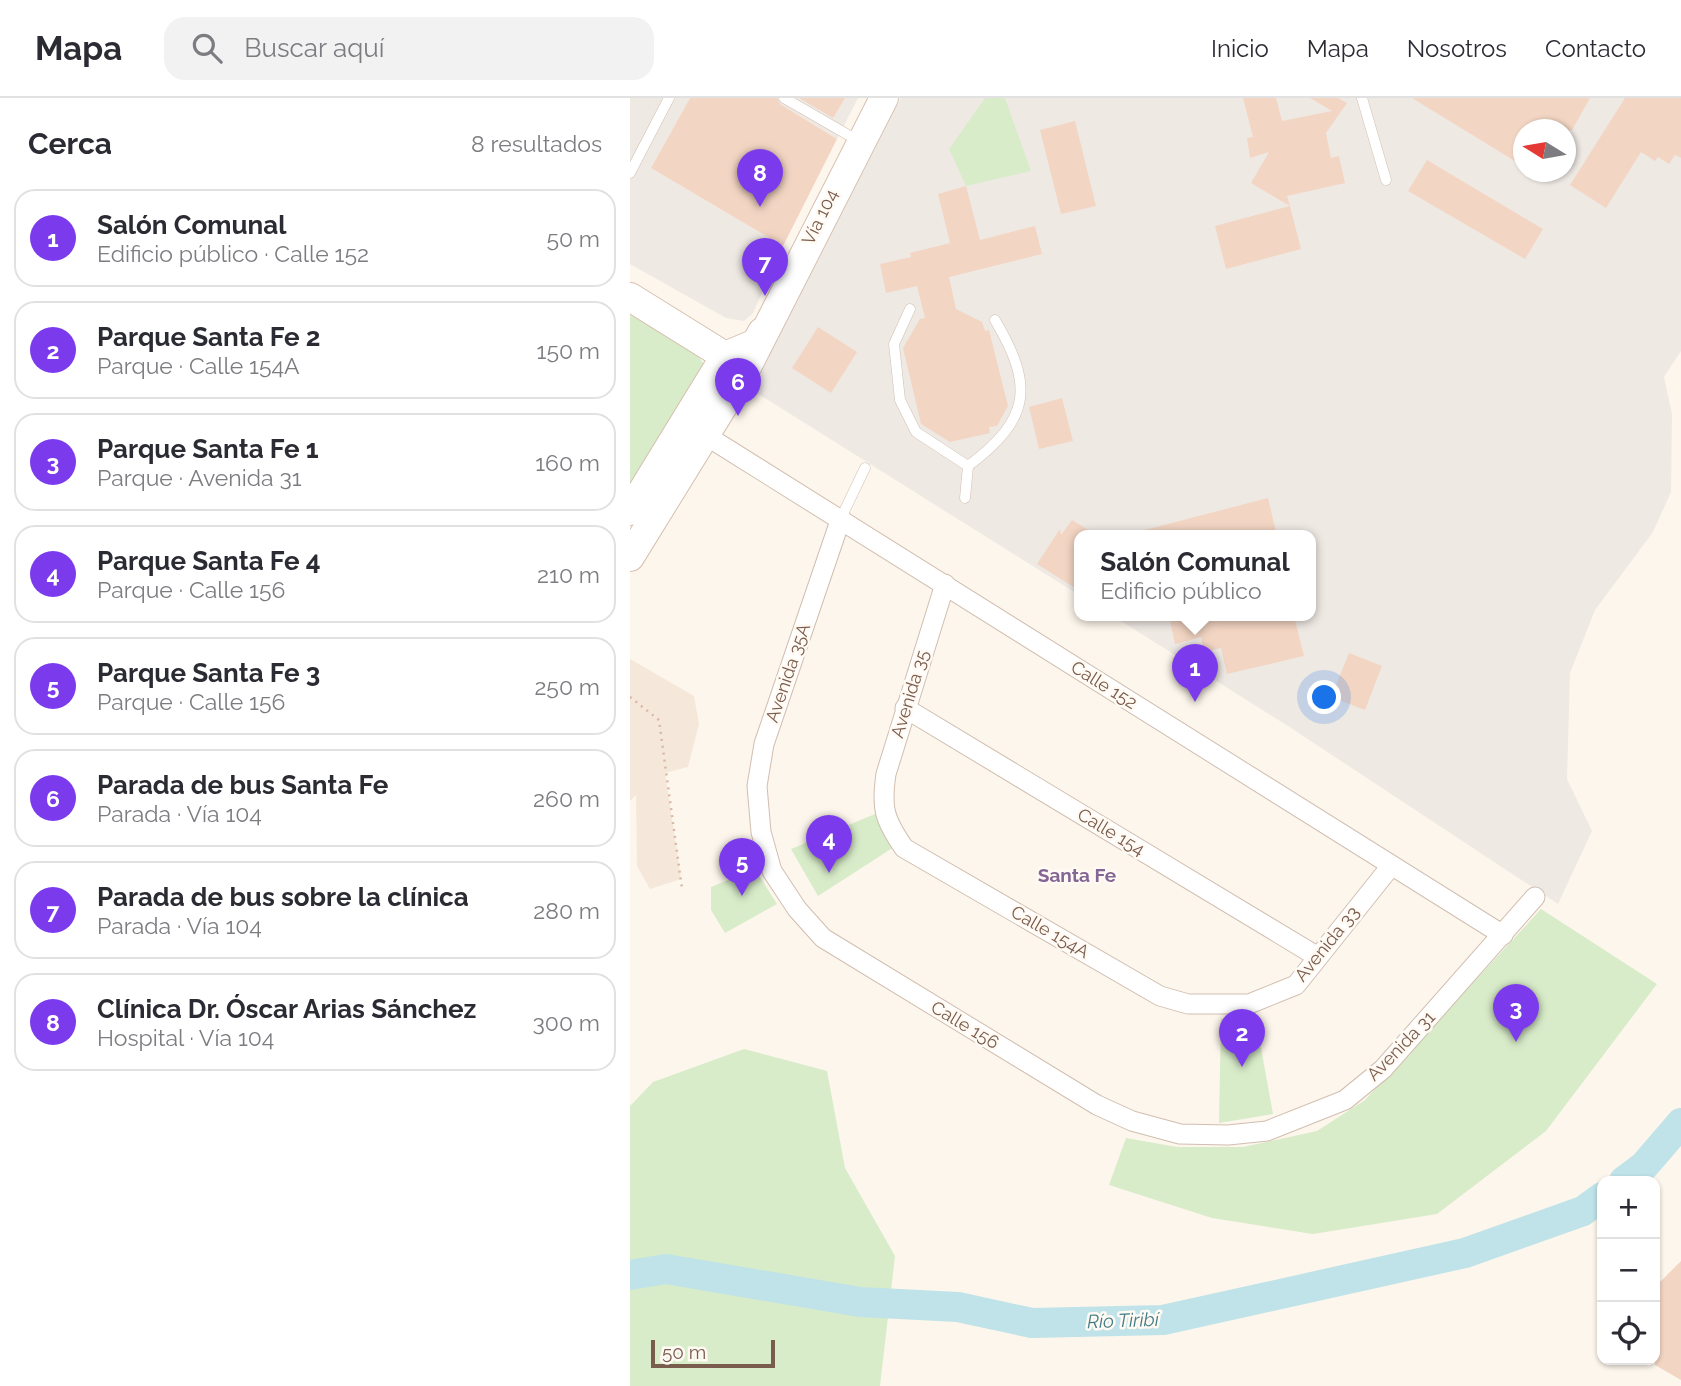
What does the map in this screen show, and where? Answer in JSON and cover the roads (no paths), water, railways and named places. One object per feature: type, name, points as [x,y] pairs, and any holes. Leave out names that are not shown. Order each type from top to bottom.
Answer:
[{"type":"main road","name":"Vía 104","points":[[630,557],[705,435],[878,98]]},
{"type":"main road","name":"Vía 104","points":[[630,511],[742,359],[884,98]]},
{"type":"main road","points":[[630,297],[742,359]]},
{"type":"street","name":"Calle 152","points":[[705,435],[1503,935]]},
{"type":"street","name":"Avenida 35A","points":[[761,832],[757,786],[764,744],[841,518]]},
{"type":"street","name":"Avenida 35","points":[[882,806],[886,774],[945,584]]},
{"type":"street","name":"Calle 154","points":[[905,708],[1318,957]]},
{"type":"street","name":"Calle 154A","points":[[882,806],[890,828],[904,848],[1160,996],[1188,1004],[1249,1004]]},
{"type":"street","name":"Calle 156","points":[[761,832],[772,871],[797,909],[823,939],[1097,1105],[1132,1121],[1180,1134],[1228,1135]]},
{"type":"street","name":"Avenida 33","points":[[1249,1004],[1296,985],[1391,866]]},
{"type":"street","name":"Avenida 31","points":[[1228,1135],[1267,1131],[1345,1100],[1383,1069],[1535,897]]},
{"type":"lane","points":[[630,173],[669,98]]},
{"type":"lane","points":[[785,98],[857,141]]},
{"type":"lane","points":[[1362,98],[1386,180]]},
{"type":"lane","points":[[910,309],[894,344],[900,400],[916,432],[968,466]]},
{"type":"lane","points":[[965,498],[968,466],[997,444],[1011,426],[1019,403],[1017,356],[995,320]]},
{"type":"lane","points":[[841,518],[865,468]]},
{"type":"waterway","name":"Río Tiribí","points":[[1631,1176],[1644,1166],[1681,1123]]},
{"type":"waterway","name":"Río Tiribí","points":[[630,1275],[666,1269],[860,1302],[958,1307],[1032,1323],[1163,1320],[1465,1253],[1583,1211],[1597,1201]]},
{"type":"place","name":"Clínica Dr. Óscar Arias Sánchez","points":[[760,207]]},
{"type":"place","name":"Parada de bus sobre la clínica","points":[[765,296]]},
{"type":"place","name":"Parada de bus Santa Fe","points":[[738,416]]},
{"type":"place","name":"Salón Comunal","points":[[1195,702]]},
{"type":"place","name":"Parque Santa Fe 4","points":[[829,873]]},
{"type":"place","name":"Parque Santa Fe 3","points":[[742,896]]},
{"type":"place","name":"Parque Santa Fe 1","points":[[1516,1042]]},
{"type":"place","name":"Parque Santa Fe 2","points":[[1242,1067]]},
{"type":"district","name":"Santa Fe","points":[[1077,875]]}]
